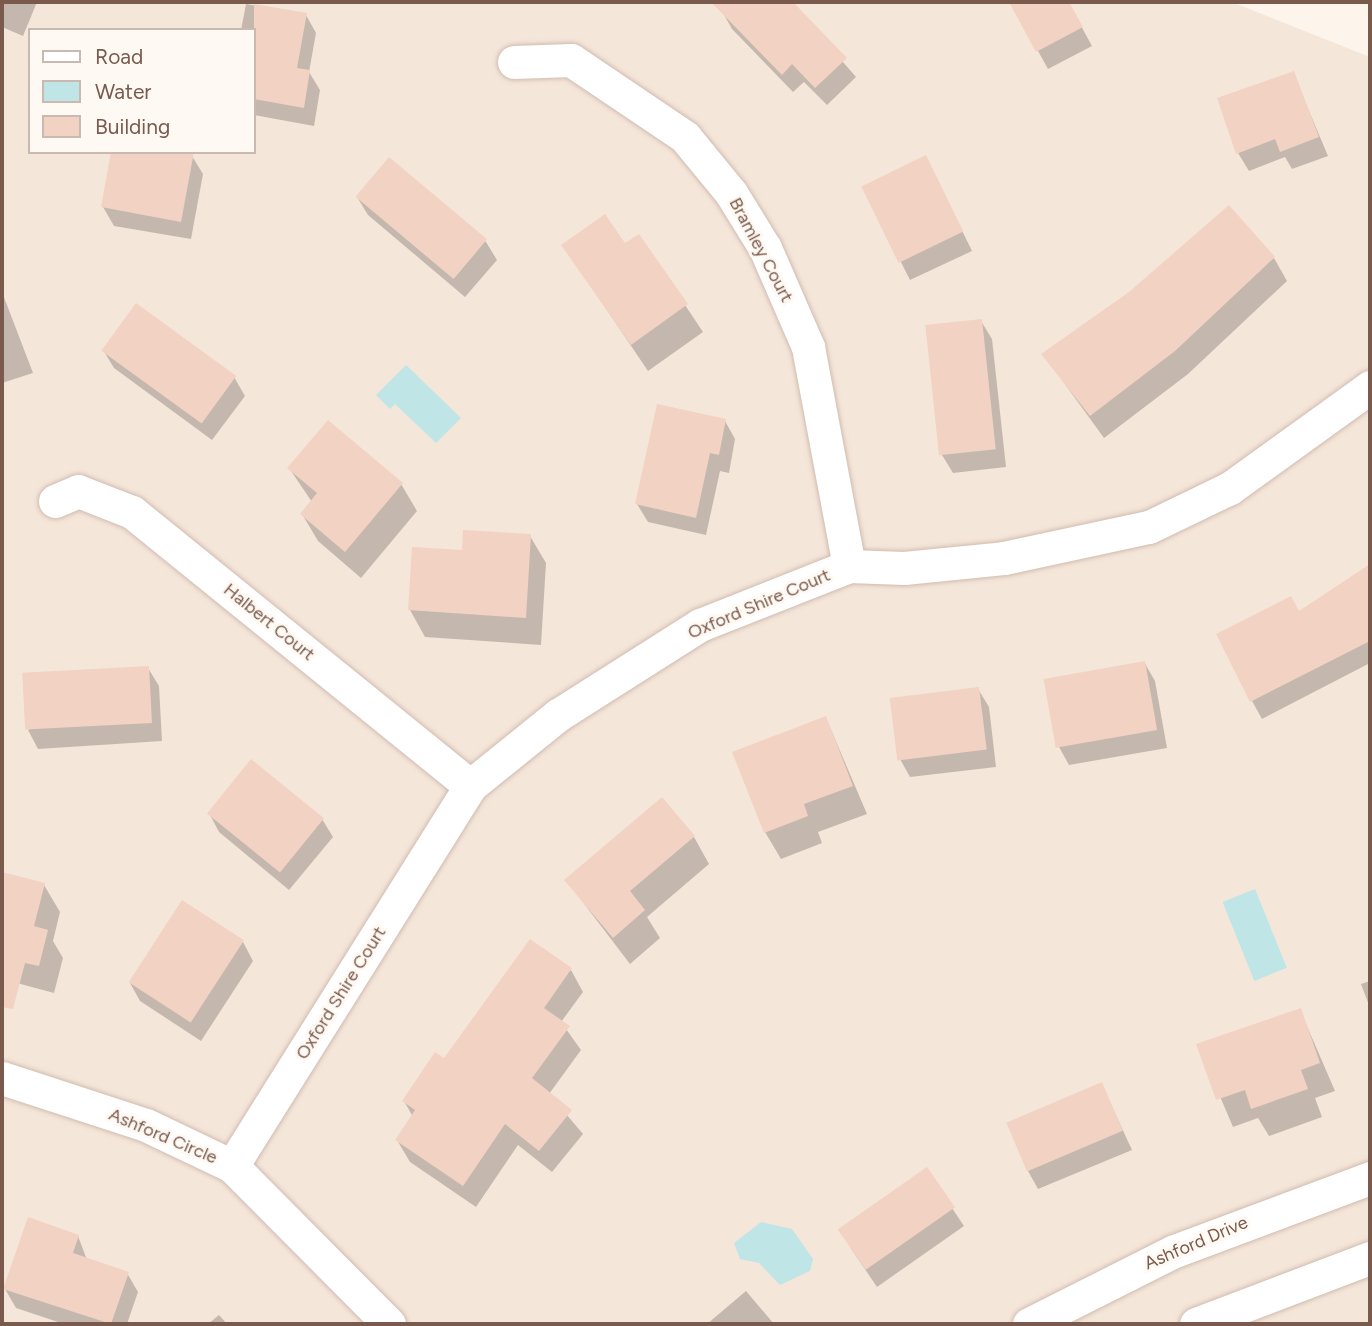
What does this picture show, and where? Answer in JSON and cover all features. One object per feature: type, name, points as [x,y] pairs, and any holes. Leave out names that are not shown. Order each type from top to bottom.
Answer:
[{"type":"street","name":"Bramley Court","points":[[514,62],[571,60],[685,137],[731,193],[765,248],[808,347],[849,566]]},
{"type":"street","name":"Oxford Shire Court","points":[[232,1166],[470,786],[565,710],[700,625],[849,566],[904,568],[1004,558],[1149,527],[1230,488],[1370,387]]},
{"type":"street","name":"Halbert Court","points":[[55,501],[78,491],[132,512],[470,786]]},
{"type":"street","name":"Ashford Circle","points":[[2,1078],[146,1125],[232,1166],[389,1324]]},
{"type":"street","name":"Ashford Drive","points":[[1029,1324],[1172,1252],[1370,1178]]},
{"type":"street","points":[[1196,1324],[1370,1258]]},
{"type":"shaded area","points":[[2,2],[1232,2],[1370,57],[1370,1324],[2,1324]]},
{"type":"water","points":[[406,365],[461,418],[436,443],[395,404],[390,409],[376,395]]},
{"type":"water","points":[[1255,889],[1287,968],[1254,981],[1223,902]]},
{"type":"water","points":[[761,1222],[792,1229],[813,1259],[810,1271],[780,1285],[759,1263],[740,1259],[734,1243]]},
{"type":"building","points":[[711,2],[793,2],[847,58],[815,88],[792,64],[782,75]]},
{"type":"building","points":[[1009,2],[1069,2],[1083,27],[1036,52]]},
{"type":"building","points":[[254,4],[307,13],[297,68],[310,70],[304,108],[256,99]]},
{"type":"building","points":[[1294,71],[1319,137],[1280,152],[1275,139],[1236,154],[1217,98]]},
{"type":"building","points":[[111,154],[194,154],[181,222],[101,207]]},
{"type":"building","points":[[926,155],[963,231],[899,263],[861,187]]},
{"type":"building","points":[[389,157],[487,239],[454,279],[356,197]]},
{"type":"building","points":[[1229,205],[1275,257],[1175,351],[1090,416],[1041,354],[1129,292]]},
{"type":"building","points":[[605,214],[625,243],[639,234],[688,304],[631,345],[561,245]]},
{"type":"building","points":[[136,303],[236,376],[202,424],[101,351]]},
{"type":"building","points":[[982,319],[996,449],[939,455],[925,325]]},
{"type":"building","points":[[657,404],[726,419],[719,455],[710,453],[696,518],[635,504]]},
{"type":"building","points":[[328,420],[403,483],[345,552],[300,514],[317,493],[287,468]]},
{"type":"building","points":[[463,530],[531,534],[526,618],[408,610],[412,547],[462,550]]},
{"type":"building","points":[[1370,564],[1370,641],[1250,702],[1216,634],[1291,596],[1299,611]]},
{"type":"building","points":[[1145,661],[1157,730],[1056,748],[1044,679]]},
{"type":"building","points":[[149,666],[152,723],[25,730],[22,673]]},
{"type":"building","points":[[979,687],[987,750],[897,760],[890,698]]},
{"type":"building","points":[[826,716],[853,786],[804,804],[808,816],[764,833],[732,752]]},
{"type":"building","points":[[251,759],[324,818],[280,873],[207,813]]},
{"type":"building","points":[[662,797],[695,836],[630,891],[645,910],[613,938],[564,880]]},
{"type":"building","points":[[2,872],[45,883],[34,926],[48,930],[39,966],[25,963],[13,1009],[2,1007]]},
{"type":"building","points":[[182,900],[244,940],[191,1022],[129,982]]},
{"type":"building","points":[[530,939],[572,968],[544,1008],[570,1026],[532,1078],[572,1110],[539,1151],[505,1124],[463,1186],[395,1140],[415,1110],[402,1101],[435,1052],[444,1058]]},
{"type":"building","points":[[1301,1008],[1320,1063],[1301,1070],[1308,1089],[1251,1109],[1245,1090],[1216,1100],[1196,1044]]},
{"type":"building","points":[[1102,1082],[1123,1131],[1027,1171],[1006,1123]]},
{"type":"building","points":[[927,1167],[955,1207],[866,1270],[838,1230]]},
{"type":"building","points":[[28,1217],[79,1235],[73,1253],[129,1272],[111,1324],[3,1289]]}]
